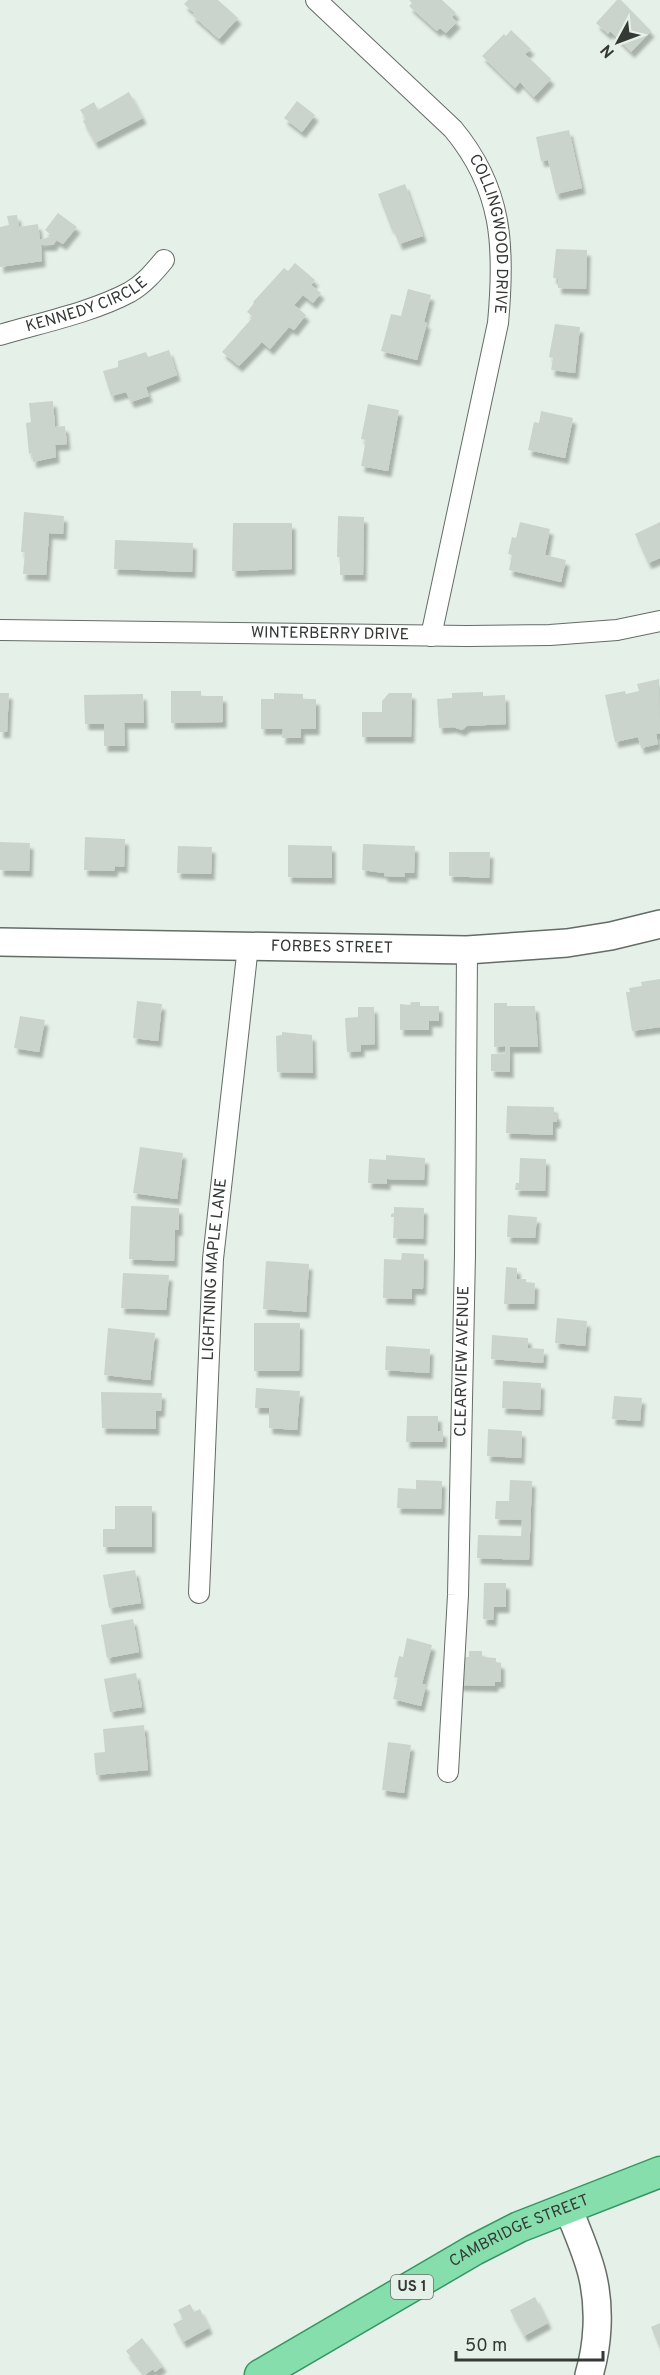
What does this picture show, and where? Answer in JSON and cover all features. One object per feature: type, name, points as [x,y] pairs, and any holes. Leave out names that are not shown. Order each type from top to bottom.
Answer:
[{"type":"main road","name":"CAMBRIDGE STREET","points":[[260,2375],[474,2250],[519,2227],[660,2172]]},
{"type":"street","name":"COLLINGWOOD DRIVE","points":[[316,0],[453,129],[470,150],[482,169],[494,206],[500,239],[501,285],[498,323],[431,636]]},
{"type":"street","name":"KENNEDY CIRCLE","points":[[0,335],[86,309],[130,292],[147,280],[164,260]]},
{"type":"street","name":"WINTERBERRY DRIVE","points":[[0,630],[431,636],[550,635],[617,630],[660,621]]},
{"type":"street","name":"FORBES STREET","points":[[0,942],[467,950],[567,943],[611,936],[660,924]]},
{"type":"street","name":"LIGHTNING MAPLE LANE","points":[[199,1593],[213,1260],[248,946]]},
{"type":"street","name":"CLEARVIEW AVENUE","points":[[448,1772],[458,1584],[465,1254],[467,950]]},
{"type":"street","points":[[568,2207],[593,2277],[597,2308],[596,2340],[589,2375]]},
{"type":"building","points":[[188,0],[218,0],[238,18],[219,39],[192,15],[194,13],[184,4]]},
{"type":"building","points":[[409,0],[442,0],[456,13],[452,17],[457,22],[446,33],[440,28],[437,31],[409,6],[412,3]]},
{"type":"building","points":[[617,0],[621,0],[651,31],[631,52],[610,31],[608,34],[596,23]]},
{"type":"building","points":[[511,30],[531,49],[525,54],[551,79],[534,97],[520,82],[515,88],[482,56]]},
{"type":"building","points":[[129,92],[143,118],[95,143],[83,121],[86,119],[80,110],[94,102],[98,110]]},
{"type":"building","points":[[297,101],[315,115],[302,132],[284,118]]},
{"type":"building","points":[[569,130],[582,188],[556,194],[548,160],[541,161],[536,137]]},
{"type":"building","points":[[405,184],[423,236],[399,244],[378,194]]},
{"type":"building","points":[[58,213],[77,227],[63,244],[56,240],[53,245],[41,245],[42,261],[0,267],[0,227],[9,225],[7,216],[17,215],[19,227],[38,224],[40,240],[52,236],[45,230]]},
{"type":"building","points":[[556,249],[587,250],[586,289],[558,288],[558,278],[553,278]]},
{"type":"building","points":[[295,263],[315,280],[311,285],[321,293],[313,303],[303,295],[294,305],[306,315],[294,330],[289,327],[270,349],[262,342],[239,366],[222,352],[253,317],[247,312],[253,302],[284,268],[288,271]]},
{"type":"building","points":[[408,289],[431,295],[424,322],[427,323],[417,360],[381,351],[391,314],[401,316]]},
{"type":"building","points":[[555,324],[580,327],[575,373],[551,370],[553,358],[549,357]]},
{"type":"building","points":[[169,350],[177,375],[146,387],[149,396],[131,402],[126,392],[111,396],[103,371],[118,367],[118,361],[146,352],[148,357]]},
{"type":"building","points":[[53,401],[55,427],[65,426],[67,444],[55,445],[56,457],[33,462],[32,453],[29,454],[26,423],[31,422],[29,403]]},
{"type":"building","points":[[368,404],[399,410],[388,471],[361,466],[366,440],[361,439]]},
{"type":"building","points":[[541,411],[573,418],[565,458],[528,450],[534,422],[539,423]]},
{"type":"building","points":[[24,512],[64,516],[63,534],[49,533],[46,575],[23,574],[25,552],[21,552]]},
{"type":"building","points":[[338,516],[364,517],[363,575],[340,575],[340,557],[337,557]]},
{"type":"building","points":[[520,522],[550,529],[545,555],[566,560],[561,582],[509,570],[512,555],[508,554],[512,537],[516,538]]},
{"type":"building","points":[[660,522],[660,558],[648,563],[635,534]]},
{"type":"building","points":[[233,523],[292,523],[292,569],[232,571]]},
{"type":"building","points":[[115,540],[193,543],[192,572],[114,569]]},
{"type":"building","points":[[659,679],[660,733],[656,734],[658,744],[641,748],[638,737],[615,742],[605,695],[639,691],[637,684]]},
{"type":"building","points":[[171,691],[201,691],[201,696],[223,696],[223,722],[171,723]]},
{"type":"building","points":[[483,692],[483,696],[505,695],[506,724],[467,726],[462,730],[453,727],[439,728],[437,699],[452,698],[452,693]]},
{"type":"building","points":[[0,693],[9,693],[7,732],[0,732]]},
{"type":"building","points":[[274,693],[303,694],[303,699],[316,699],[316,729],[301,729],[301,738],[282,738],[283,729],[261,729],[261,699],[274,699]]},
{"type":"building","points":[[389,693],[412,693],[411,737],[362,737],[362,712],[382,712],[382,701]]},
{"type":"building","points":[[143,694],[144,723],[124,723],[125,746],[104,746],[104,724],[85,724],[84,695]]},
{"type":"building","points":[[85,837],[125,839],[124,867],[115,866],[114,871],[84,870]]},
{"type":"building","points":[[0,842],[30,843],[29,871],[0,870]]},
{"type":"building","points":[[363,844],[415,846],[414,873],[404,873],[405,877],[384,876],[384,873],[362,870]]},
{"type":"building","points":[[288,845],[332,846],[332,878],[288,877]]},
{"type":"building","points":[[178,846],[212,847],[211,874],[177,873]]},
{"type":"building","points":[[449,852],[490,852],[489,878],[449,876]]},
{"type":"building","points":[[660,979],[660,1027],[632,1031],[626,992],[630,992],[629,988],[642,986],[641,982]]},
{"type":"building","points":[[137,1001],[162,1004],[158,1041],[133,1038]]},
{"type":"building","points":[[411,1002],[420,1002],[420,1006],[439,1006],[439,1021],[429,1021],[429,1030],[400,1030],[400,1004],[410,1005]]},
{"type":"building","points":[[494,1003],[507,1003],[507,1006],[535,1006],[538,1047],[510,1047],[510,1072],[491,1071],[491,1054],[505,1054],[505,1046],[494,1047]]},
{"type":"building","points":[[358,1007],[374,1007],[375,1044],[361,1045],[361,1051],[347,1052],[345,1018],[358,1017]]},
{"type":"building","points":[[20,1016],[45,1020],[39,1052],[14,1048]]},
{"type":"building","points":[[282,1032],[312,1035],[313,1073],[277,1072],[276,1036],[282,1035]]},
{"type":"building","points":[[507,1106],[554,1107],[557,1122],[553,1122],[553,1135],[506,1133]]},
{"type":"building","points":[[140,1147],[183,1153],[177,1199],[133,1193]]},
{"type":"building","points":[[386,1155],[425,1158],[424,1180],[387,1179],[387,1184],[368,1183],[369,1159],[386,1160]]},
{"type":"building","points":[[520,1158],[546,1159],[545,1191],[515,1190],[516,1183],[519,1183]]},
{"type":"building","points":[[131,1206],[179,1208],[179,1230],[175,1230],[174,1261],[129,1259]]},
{"type":"building","points":[[394,1207],[424,1208],[423,1239],[393,1238],[394,1217],[391,1217],[391,1214],[394,1213]]},
{"type":"building","points":[[508,1215],[537,1217],[535,1238],[507,1237]]},
{"type":"building","points":[[402,1253],[424,1254],[423,1289],[412,1289],[412,1299],[383,1298],[384,1259],[401,1260]]},
{"type":"building","points":[[266,1261],[309,1264],[306,1312],[263,1309]]},
{"type":"building","points":[[506,1267],[517,1268],[517,1279],[526,1279],[526,1282],[535,1283],[534,1304],[504,1304]]},
{"type":"building","points":[[123,1273],[169,1275],[166,1310],[121,1308]]},
{"type":"building","points":[[557,1318],[587,1321],[585,1346],[555,1343]]},
{"type":"building","points":[[254,1323],[300,1323],[299,1371],[254,1371]]},
{"type":"building","points":[[108,1328],[155,1333],[150,1380],[104,1375]]},
{"type":"building","points":[[492,1335],[528,1338],[528,1348],[544,1349],[543,1363],[491,1359]]},
{"type":"building","points":[[386,1346],[430,1349],[429,1373],[385,1370]]},
{"type":"building","points":[[503,1381],[541,1383],[540,1410],[502,1408]]},
{"type":"building","points":[[256,1388],[300,1391],[297,1430],[269,1428],[269,1408],[255,1408]]},
{"type":"building","points":[[101,1392],[162,1393],[161,1411],[156,1411],[156,1429],[102,1428]]},
{"type":"building","points":[[614,1396],[642,1398],[640,1421],[612,1419]]},
{"type":"building","points":[[407,1416],[438,1416],[438,1431],[443,1431],[443,1442],[406,1442]]},
{"type":"building","points":[[488,1429],[522,1431],[521,1458],[487,1456]]},
{"type":"building","points":[[416,1480],[442,1481],[441,1509],[397,1508],[398,1488],[416,1489]]},
{"type":"building","points":[[510,1480],[532,1481],[529,1560],[477,1558],[478,1535],[521,1536],[522,1520],[495,1519],[496,1501],[509,1501]]},
{"type":"building","points":[[115,1506],[152,1506],[152,1547],[103,1547],[103,1529],[115,1529]]},
{"type":"building","points":[[135,1570],[141,1603],[109,1608],[103,1575]]},
{"type":"building","points":[[484,1583],[506,1583],[506,1607],[494,1607],[493,1620],[483,1619]]},
{"type":"building","points":[[133,1619],[139,1652],[107,1658],[101,1625]]},
{"type":"building","points":[[407,1638],[432,1645],[422,1684],[426,1685],[421,1706],[393,1699],[398,1678],[394,1677],[399,1656],[403,1657]]},
{"type":"building","points":[[469,1651],[482,1651],[482,1657],[496,1658],[496,1662],[501,1663],[501,1682],[495,1682],[495,1686],[459,1685],[460,1657],[469,1657]]},
{"type":"building","points":[[136,1673],[142,1707],[110,1712],[104,1679]]},
{"type":"building","points":[[144,1725],[148,1770],[96,1775],[94,1753],[105,1752],[103,1729]]},
{"type":"building","points":[[388,1742],[411,1745],[404,1793],[382,1790]]},
{"type":"building","points":[[535,2297],[548,2323],[524,2336],[510,2310]]},
{"type":"building","points":[[190,2304],[194,2312],[200,2309],[209,2328],[183,2342],[173,2324],[183,2319],[178,2310]]},
{"type":"building","points":[[660,2323],[660,2349],[651,2327]]},
{"type":"building","points":[[142,2338],[163,2366],[145,2375],[126,2351]]}]
